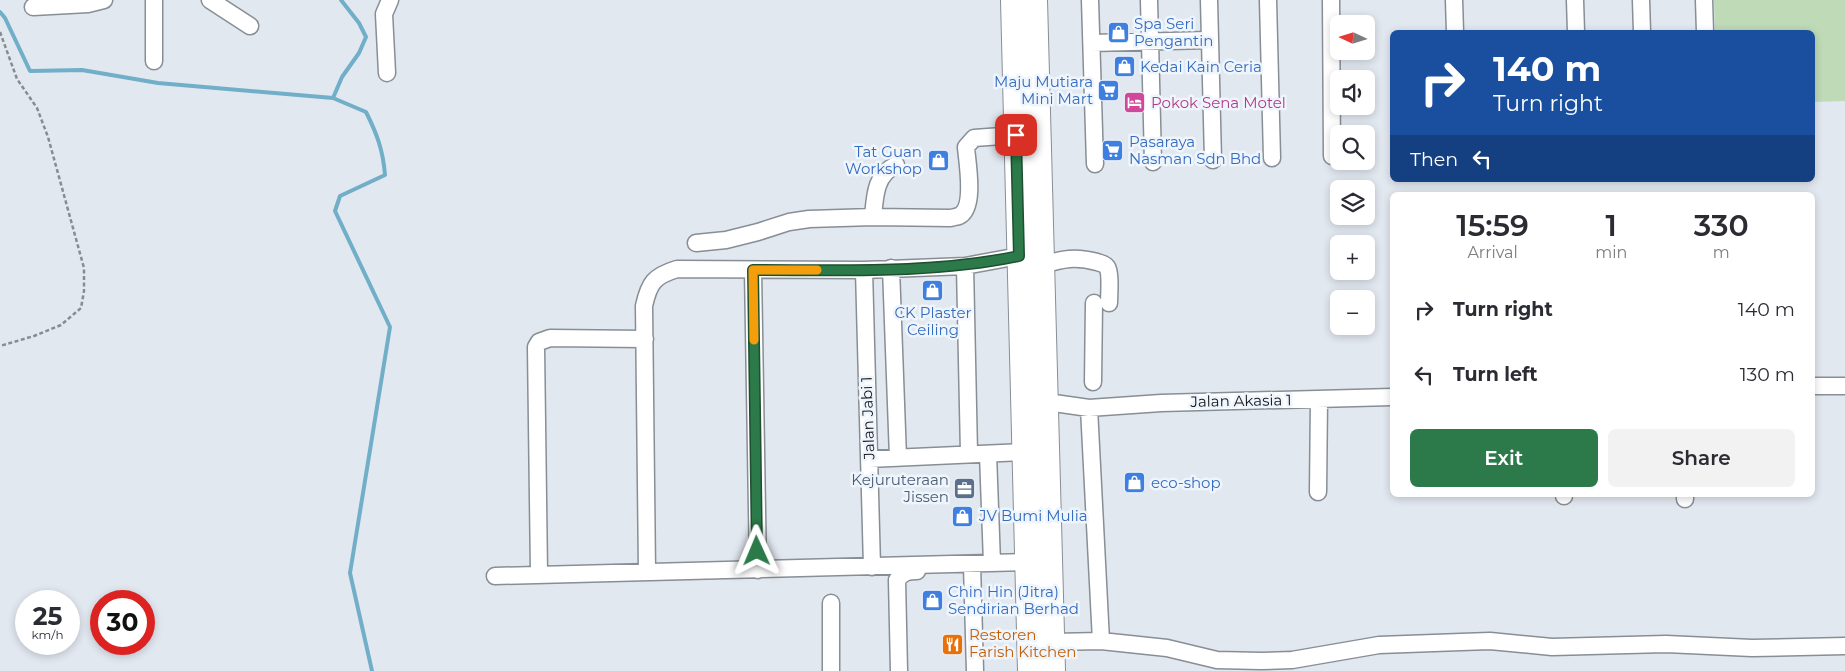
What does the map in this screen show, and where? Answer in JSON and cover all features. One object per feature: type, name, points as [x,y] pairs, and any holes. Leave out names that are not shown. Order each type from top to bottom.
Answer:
[{"type":"highway","points":[[1002,0],[1014,37]]},
{"type":"highway","points":[[1013,0],[1030,671]]},
{"type":"highway","points":[[1036,0],[1053,671]]},
{"type":"street","points":[[33,8],[88,4],[104,0]]},
{"type":"street","points":[[154,0],[154,61]]},
{"type":"street","points":[[210,0],[250,26]]},
{"type":"street","points":[[387,73],[384,14],[390,0]]},
{"type":"street","points":[[1090,0],[1095,164]]},
{"type":"street","points":[[1149,0],[1153,162]]},
{"type":"street","points":[[1209,0],[1213,160]]},
{"type":"street","points":[[1268,0],[1272,158]]},
{"type":"street","points":[[1331,0],[1332,125]]},
{"type":"street","points":[[1454,0],[1455,30]]},
{"type":"street","points":[[1575,0],[1576,30]]},
{"type":"street","points":[[1641,0],[1642,30]]},
{"type":"street","points":[[1704,0],[1704,30]]},
{"type":"street","points":[[1092,43],[1210,40]]},
{"type":"street","points":[[696,243],[726,240],[789,222],[809,219],[874,217],[951,218],[960,216],[969,200],[966,146],[974,138],[1016,135]]},
{"type":"street","points":[[874,217],[877,184],[889,168],[896,165]]},
{"type":"street","points":[[647,572],[646,339],[644,306],[648,290],[662,273],[677,269],[864,270],[965,266],[1019,256]]},
{"type":"street","points":[[1042,264],[1071,258],[1107,267],[1108,273],[1102,303],[1093,382]]},
{"type":"street","points":[[965,266],[969,454]]},
{"type":"street","points":[[891,268],[898,458]]},
{"type":"street","points":[[753,270],[758,570]]},
{"type":"street","name":"Jalan Jabi 1","points":[[864,270],[872,567]]},
{"type":"street","points":[[539,574],[536,347],[539,342],[550,338],[646,339]]},
{"type":"street","points":[[1815,386],[1845,386]]},
{"type":"street","name":"Jalan Akasia 1","points":[[1047,402],[1089,408],[1162,403],[1390,397]]},
{"type":"street","points":[[1318,492],[1319,399]]},
{"type":"street","points":[[1089,408],[1101,641]]},
{"type":"street","points":[[869,459],[1024,452]]},
{"type":"street","points":[[988,454],[992,563]]},
{"type":"street","points":[[899,671],[897,580],[901,574],[907,571],[972,567],[992,563],[1028,562]]},
{"type":"street","points":[[495,576],[872,567],[972,567]]},
{"type":"street","points":[[972,567],[975,671]]},
{"type":"street","points":[[831,604],[831,671]]},
{"type":"street","points":[[1052,642],[1101,641],[1167,648],[1217,660],[1261,661],[1292,660],[1379,645],[1490,641],[1552,646],[1666,644],[1752,648],[1845,646]]},
{"type":"path","points":[[0,32],[17,79],[37,108],[48,137],[84,268],[84,291],[81,308],[61,325],[34,336],[0,346]]},
{"type":"green space","points":[[1714,0],[1845,0],[1845,101],[1815,102],[1815,30],[1715,30]]},
{"type":"waterway","points":[[341,0],[359,23],[366,37],[359,53],[342,77],[333,98],[366,112],[379,142],[385,175],[340,196],[335,211],[390,327],[350,573],[372,671]]},
{"type":"waterway","points":[[0,12],[5,18],[30,71],[82,70],[158,83],[333,98]]},
{"type":"slow traffic","points":[[754,340],[753,270],[817,270]]},
{"type":"place","name":"Spa Seri Pengantin","points":[[1118,33]]},
{"type":"place","name":"Kedai Kain Ceria","points":[[1124,67]]},
{"type":"place","name":"Maju Mutiara Mini Mart","points":[[1109,91]]},
{"type":"place","name":"Pokok Sena Motel","points":[[1135,103]]},
{"type":"place","name":"Pasaraya Nasman Sdn Bhd","points":[[1113,151]]},
{"type":"place","name":"Tat Guan Workshop","points":[[938,161]]},
{"type":"place","name":"CK Plaster Ceiling","points":[[933,290]]},
{"type":"place","name":"eco-shop","points":[[1135,483]]},
{"type":"place","name":"Kejuruteraan Jissen","points":[[965,489]]},
{"type":"place","name":"JV Bumi Mulia","points":[[963,516]]},
{"type":"place","name":"Chin Hin (Jitra) Sendirian Berhad","points":[[932,601]]},
{"type":"place","name":"Restoren Farish Kitchen","points":[[953,644]]},
{"type":"route","points":[[757,551],[753,270],[864,270],[965,266],[1019,256],[1016,135]]}]
